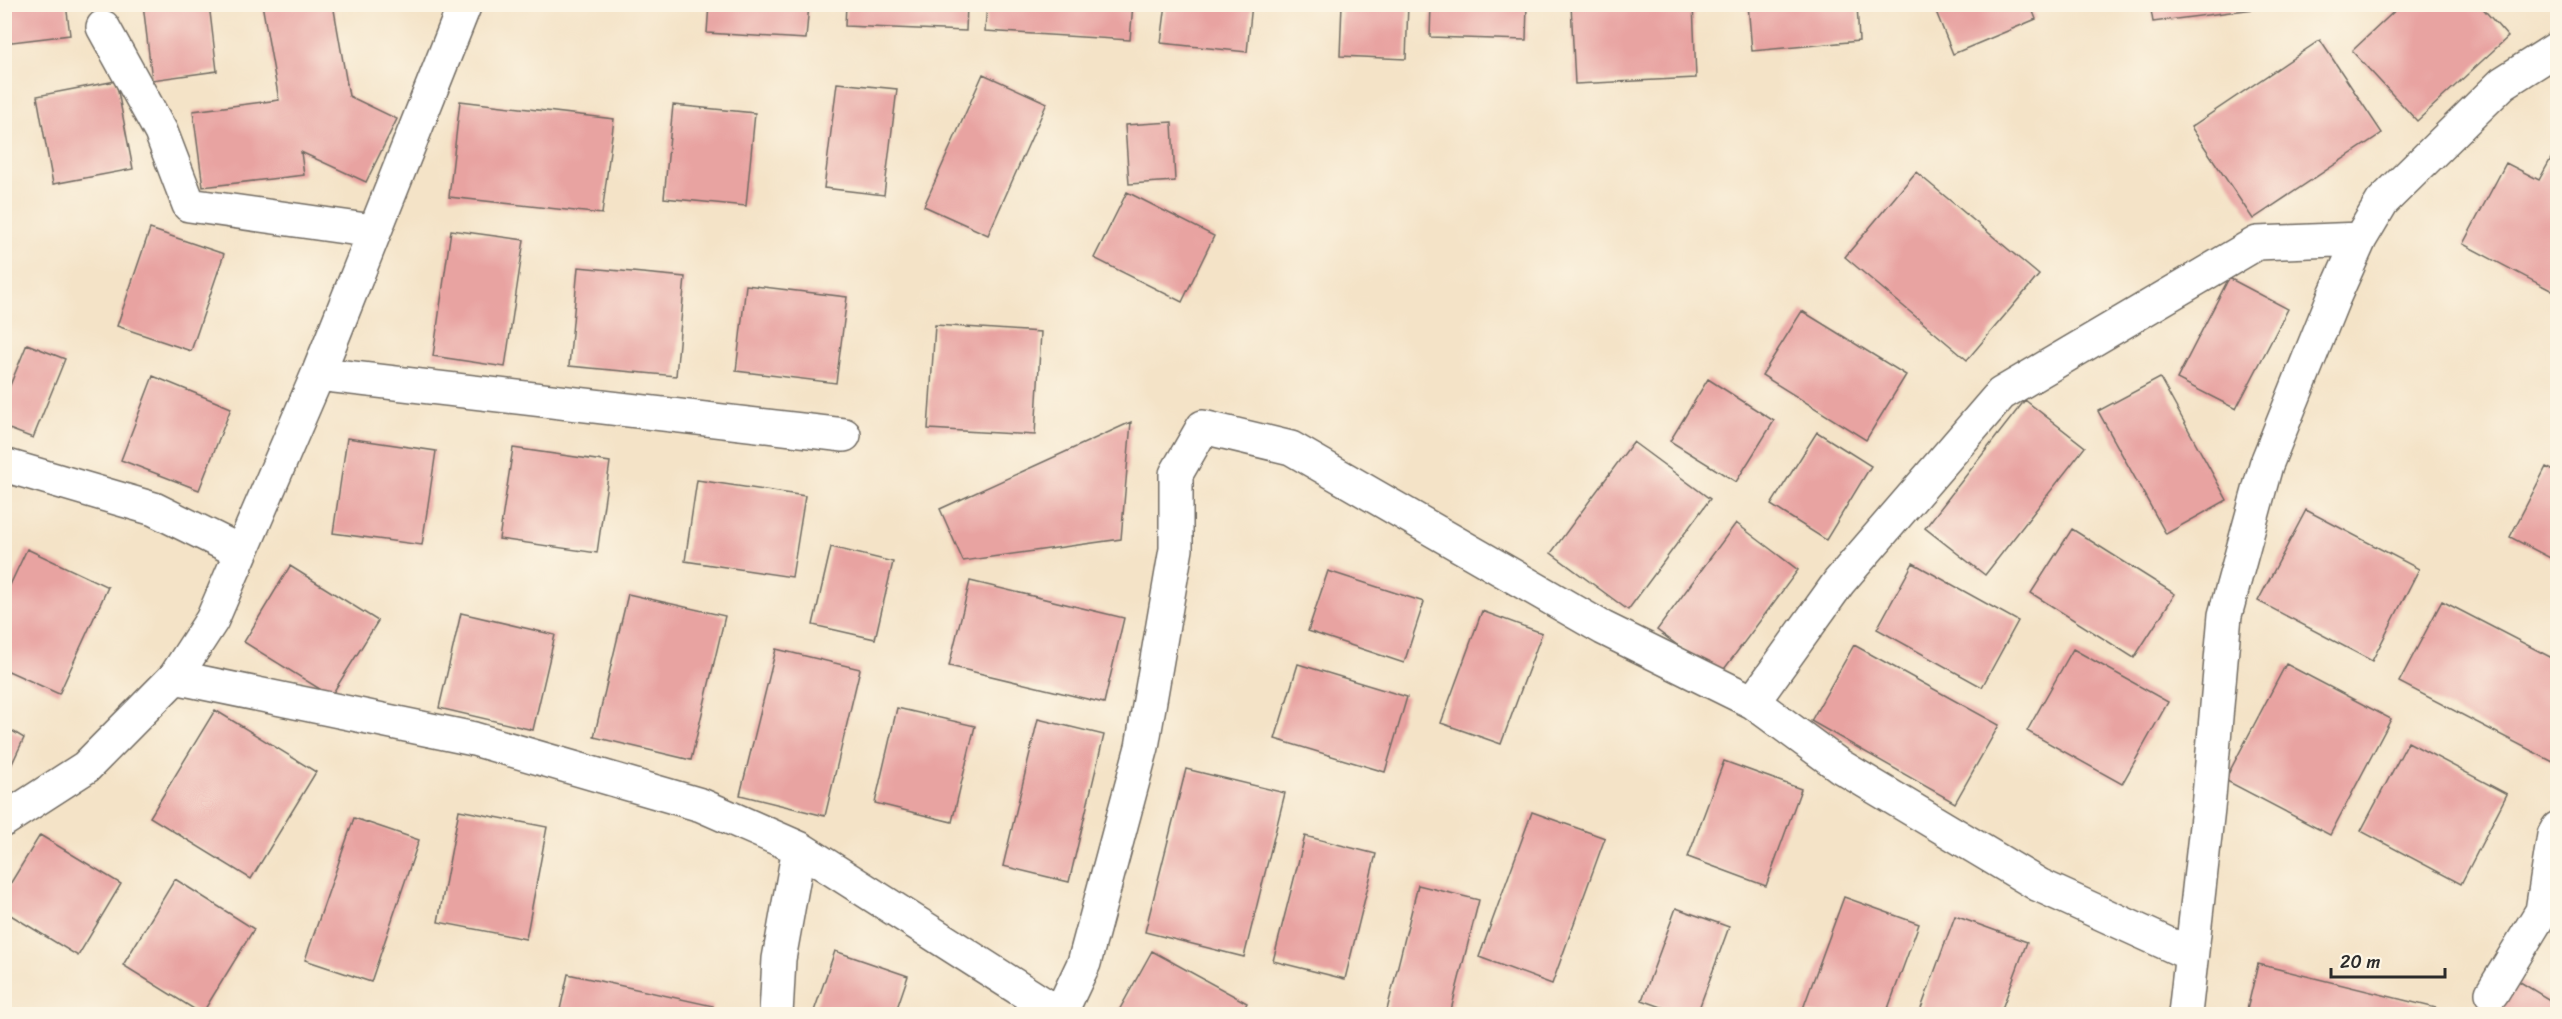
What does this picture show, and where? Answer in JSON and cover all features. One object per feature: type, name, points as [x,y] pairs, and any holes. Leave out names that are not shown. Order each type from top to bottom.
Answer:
[{"type":"street","points":[[4,820],[86,767],[175,677],[212,620],[318,374],[465,4]]},
{"type":"street","points":[[103,27],[161,132],[189,205],[373,231]]},
{"type":"street","points":[[2185,1014],[2208,808],[2225,615],[2266,465],[2333,299],[2360,238],[2382,202],[2503,83],[2558,48]]},
{"type":"street","points":[[1753,702],[1839,582],[2001,394],[2257,243],[2360,238]]},
{"type":"street","points":[[318,374],[844,435]]},
{"type":"street","points":[[175,677],[474,739],[701,804],[799,848],[1060,1014],[1084,963],[1142,747],[1176,549],[1176,474],[1203,427],[1291,448],[1603,628],[1753,702],[1840,766],[2039,885],[2190,954]]},
{"type":"street","points":[[4,465],[154,509],[241,552]]},
{"type":"street","points":[[2492,993],[2542,911],[2554,835],[2558,828]]},
{"type":"street","points":[[776,1014],[779,959],[799,848]]},
{"type":"building","points":[[4,4],[66,4],[70,35],[4,43]]},
{"type":"building","points":[[143,4],[209,4],[217,71],[152,80]]},
{"type":"building","points":[[262,4],[333,4],[349,96],[397,119],[366,182],[301,152],[304,175],[203,187],[193,111],[279,100]]},
{"type":"building","points":[[709,4],[809,4],[806,39],[707,33]]},
{"type":"building","points":[[846,4],[967,4],[966,31],[845,26]]},
{"type":"building","points":[[987,4],[1133,4],[1130,40],[985,31]]},
{"type":"building","points":[[1166,4],[1252,4],[1247,52],[1161,43]]},
{"type":"building","points":[[1342,4],[1408,4],[1406,59],[1340,56]]},
{"type":"building","points":[[1431,4],[1527,4],[1526,40],[1430,37]]},
{"type":"building","points":[[1571,4],[1693,4],[1696,78],[1575,84]]},
{"type":"building","points":[[1748,4],[1857,4],[1859,41],[1752,51]]},
{"type":"building","points":[[1933,4],[2030,4],[2036,19],[1953,54]]},
{"type":"building","points":[[2150,4],[2277,4],[2277,6],[2153,22]]},
{"type":"building","points":[[2402,4],[2479,4],[2508,37],[2417,121],[2352,51]]},
{"type":"building","points":[[2320,40],[2382,133],[2253,219],[2191,127]]},
{"type":"building","points":[[983,74],[1047,103],[988,235],[924,206]]},
{"type":"building","points":[[116,81],[133,169],[53,184],[37,96]]},
{"type":"building","points":[[837,83],[897,89],[884,195],[824,188]]},
{"type":"building","points":[[460,101],[614,119],[602,214],[449,197]]},
{"type":"building","points":[[673,105],[755,113],[746,206],[664,198]]},
{"type":"building","points":[[1172,122],[1175,181],[1129,184],[1125,125]]},
{"type":"building","points":[[2558,146],[2558,294],[2463,244],[2506,163],[2539,180]]},
{"type":"building","points":[[1916,172],[2039,275],[1967,360],[1845,257]]},
{"type":"building","points":[[1127,192],[1214,236],[1182,302],[1094,258]]},
{"type":"building","points":[[150,229],[224,254],[191,351],[117,326]]},
{"type":"building","points":[[451,230],[524,240],[505,367],[433,356]]},
{"type":"building","points":[[578,267],[685,277],[676,376],[569,366]]},
{"type":"building","points":[[2229,278],[2288,309],[2236,409],[2177,379]]},
{"type":"building","points":[[746,285],[847,297],[836,383],[736,371]]},
{"type":"building","points":[[1802,311],[1906,375],[1866,440],[1762,375]]},
{"type":"building","points":[[935,325],[1041,332],[1035,435],[928,429]]},
{"type":"building","points":[[27,344],[65,359],[33,438],[4,427],[4,400]]},
{"type":"building","points":[[153,376],[231,408],[199,490],[121,460]]},
{"type":"building","points":[[2160,378],[2227,500],[2166,534],[2098,411]]},
{"type":"building","points":[[1708,379],[1774,421],[1736,482],[1670,441]]},
{"type":"building","points":[[2025,400],[2085,447],[1985,575],[1925,528]]},
{"type":"building","points":[[1131,422],[1121,539],[963,561],[940,509]]},
{"type":"building","points":[[1817,432],[1871,466],[1826,540],[1771,505]]},
{"type":"building","points":[[347,438],[436,451],[422,545],[333,533]]},
{"type":"building","points":[[1633,442],[1710,499],[1628,610],[1551,553]]},
{"type":"building","points":[[513,448],[610,462],[597,553],[499,539]]},
{"type":"building","points":[[2546,467],[2558,473],[2558,562],[2510,537]]},
{"type":"building","points":[[697,480],[805,496],[792,577],[685,561]]},
{"type":"building","points":[[2306,510],[2419,569],[2372,661],[2258,601]]},
{"type":"building","points":[[1736,523],[1798,570],[1719,676],[1657,630]]},
{"type":"building","points":[[2072,529],[2175,594],[2134,658],[2031,593]]},
{"type":"building","points":[[831,547],[893,562],[875,639],[813,625]]},
{"type":"building","points":[[27,549],[108,587],[59,694],[4,669],[4,598]]},
{"type":"building","points":[[1913,563],[2018,621],[1982,687],[1877,629]]},
{"type":"building","points":[[290,566],[378,621],[331,696],[244,642]]},
{"type":"building","points":[[1328,571],[1424,602],[1404,663],[1308,631]]},
{"type":"building","points":[[970,581],[1124,618],[1104,703],[949,666]]},
{"type":"building","points":[[628,594],[725,616],[691,760],[594,737]]},
{"type":"building","points":[[2442,601],[2558,661],[2558,758],[2555,763],[2399,682]]},
{"type":"building","points":[[1482,611],[1542,633],[1501,744],[1441,723]]},
{"type":"building","points":[[461,613],[555,635],[533,730],[439,708]]},
{"type":"building","points":[[1854,645],[1999,725],[1955,803],[1811,721]]},
{"type":"building","points":[[776,649],[860,669],[825,816],[740,795]]},
{"type":"building","points":[[2073,649],[2168,702],[2122,784],[2027,731]]},
{"type":"building","points":[[1298,664],[1407,697],[1385,772],[1275,739]]},
{"type":"building","points":[[2286,664],[2391,719],[2330,835],[2225,780]]},
{"type":"building","points":[[897,708],[975,726],[952,822],[875,803]]},
{"type":"building","points":[[215,710],[316,772],[251,879],[150,817]]},
{"type":"building","points":[[1038,719],[1104,735],[1069,882],[1003,866]]},
{"type":"building","points":[[4,726],[24,738],[4,781]]},
{"type":"building","points":[[2408,742],[2507,794],[2461,884],[2361,831]]},
{"type":"building","points":[[1724,761],[1801,789],[1766,886],[1688,857]]},
{"type":"building","points":[[1186,769],[1285,793],[1244,957],[1145,932]]},
{"type":"building","points":[[459,810],[547,827],[526,939],[438,922]]},
{"type":"building","points":[[1532,812],[1605,838],[1552,984],[1479,957]]},
{"type":"building","points":[[354,818],[419,840],[371,982],[305,960]]},
{"type":"building","points":[[40,835],[121,884],[78,956],[4,911],[4,894]]},
{"type":"building","points":[[1305,836],[1376,854],[1345,979],[1273,961]]},
{"type":"building","points":[[175,879],[254,929],[202,1014],[123,965]]},
{"type":"building","points":[[1418,885],[1479,900],[1450,1014],[1386,1014]]},
{"type":"building","points":[[1844,897],[1919,924],[1886,1014],[1801,1014]]},
{"type":"building","points":[[1676,908],[1729,927],[1697,1014],[1681,1014],[1642,1000]]},
{"type":"building","points":[[1955,916],[2027,942],[2000,1014],[1919,1014]]},
{"type":"building","points":[[835,951],[908,976],[895,1014],[813,1014]]},
{"type":"building","points":[[1152,951],[1247,1003],[1241,1014],[1117,1014]]},
{"type":"building","points":[[2258,964],[2436,1008],[2434,1014],[2246,1014]]},
{"type":"building","points":[[568,974],[713,1006],[712,1014],[559,1014]]},
{"type":"building","points":[[2517,980],[2558,1005],[2558,1014],[2497,1014]]}]
